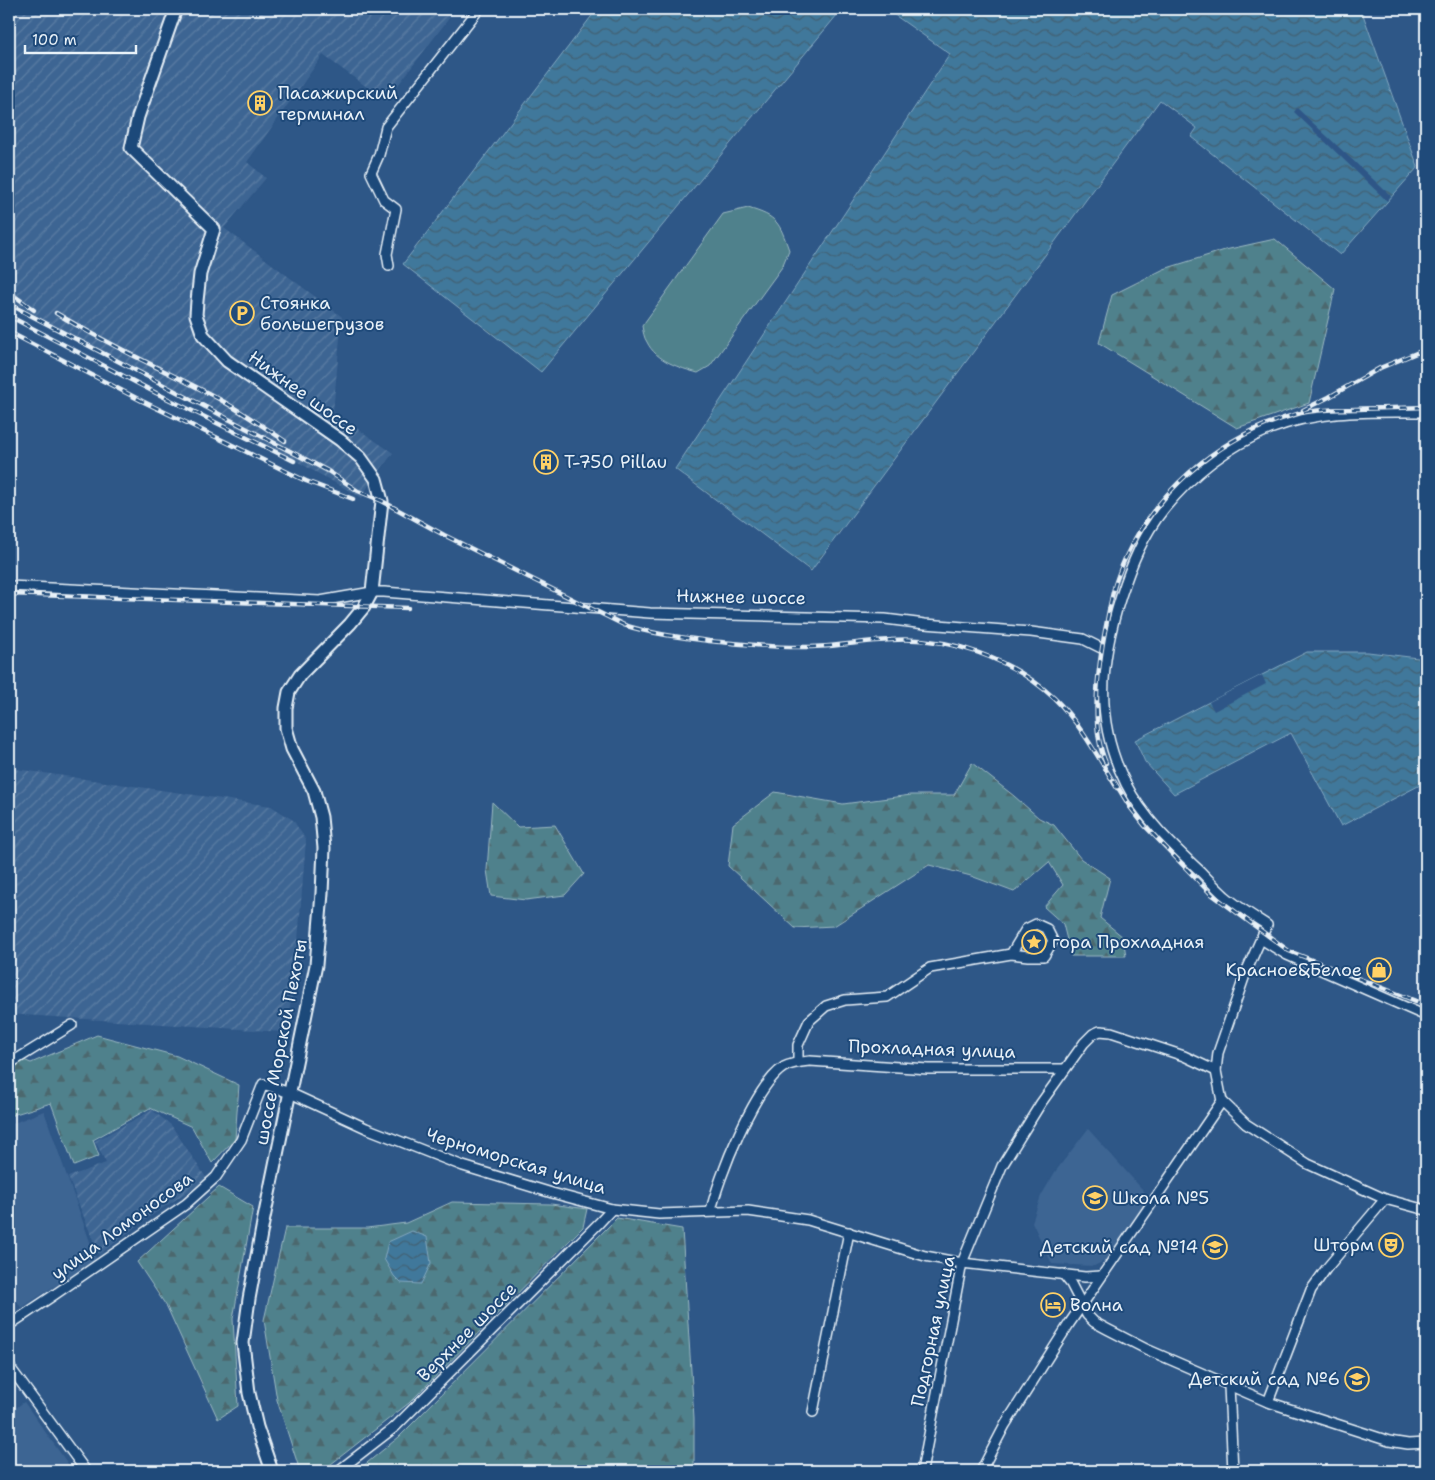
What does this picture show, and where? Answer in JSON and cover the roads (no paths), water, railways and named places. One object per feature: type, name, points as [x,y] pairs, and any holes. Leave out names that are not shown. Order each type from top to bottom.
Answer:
[{"type":"main road","name":"Нижнее шоссе","points":[[176,9],[138,117],[131,148],[214,229],[200,274],[196,301],[196,315],[201,330],[212,346],[227,361],[340,440],[361,458],[370,469],[380,490],[382,501],[372,592]]},
{"type":"main road","name":"шоссе Морской Пехоты","points":[[272,1471],[257,1427],[249,1393],[243,1343],[261,1232],[316,966],[324,848],[321,817],[314,791],[292,749],[286,728],[286,708],[289,692],[300,675],[350,624],[364,607],[372,592]]},
{"type":"street","points":[[389,266],[387,254],[396,210],[384,200],[371,173],[380,155],[386,128],[479,9]]},
{"type":"street","points":[[1426,412],[1349,412],[1316,416],[1271,429],[1237,445],[1208,466],[1183,487],[1164,509],[1139,546],[1115,614],[1106,649],[1103,677],[1106,722],[1110,741],[1125,782],[1143,811],[1179,851],[1226,896],[1267,925],[1246,972],[1222,1039],[1216,1070],[1222,1102],[1246,1124],[1308,1164],[1385,1199],[1426,1210]]},
{"type":"street","name":"Нижнее шоссе","points":[[9,586],[320,601],[372,592],[650,613],[885,619],[1031,632],[1083,639],[1106,649]]},
{"type":"street","points":[[711,1211],[716,1190],[755,1101],[771,1079],[784,1067],[798,1062],[798,1045],[809,1021],[826,1006],[845,1000],[887,997],[930,968],[1011,954],[1044,956],[1053,941],[1047,929],[1036,924],[1026,928],[1011,954]]},
{"type":"street","points":[[1261,939],[1287,955],[1426,1016]]},
{"type":"street","points":[[9,1064],[72,1026]]},
{"type":"street","name":"Подгорная улица","points":[[922,1471],[962,1263],[1002,1166],[1065,1068],[1084,1043],[1093,1034],[1100,1031],[1111,1032],[1148,1043],[1216,1070]]},
{"type":"street","name":"Прохладная улица","points":[[798,1062],[810,1061],[928,1069],[1065,1068]]},
{"type":"street","name":"Черноморская улица","points":[[264,1084],[290,1093],[366,1128],[463,1166],[612,1209],[659,1214],[748,1211],[808,1220],[925,1256],[962,1263],[1085,1277],[1102,1276]]},
{"type":"street","name":"улица Ломоносова","points":[[9,1325],[186,1204],[216,1177],[241,1140],[264,1084]]},
{"type":"street","points":[[981,1471],[1005,1426],[1081,1306],[1222,1102]]},
{"type":"street","points":[[1268,1402],[1311,1290],[1326,1269],[1385,1199]]},
{"type":"street","name":"Верхнее шоссе","points":[[338,1471],[395,1427],[612,1209]]},
{"type":"street","points":[[813,1412],[849,1232]]},
{"type":"street","points":[[1063,1274],[1075,1292],[1081,1306],[1094,1322],[1146,1349],[1268,1402],[1389,1441],[1408,1444],[1426,1443]]},
{"type":"street","points":[[9,1366],[86,1471]]},
{"type":"street","points":[[1229,1386],[1233,1471]]},
{"type":"water","points":[[597,9],[842,9],[541,372],[403,264]]},
{"type":"water","points":[[886,9],[1361,9],[1418,167],[1340,255],[1191,137],[1197,128],[1160,100],[811,571],[675,469],[950,54]]},
{"type":"water","points":[[1307,652],[1368,652],[1426,659],[1426,782],[1341,826],[1291,733],[1174,794],[1145,762],[1135,740]]},
{"type":"water","points":[[412,1231],[427,1237],[431,1263],[421,1284],[401,1283],[394,1276],[384,1259],[388,1242]]},
{"type":"railway","points":[[9,292],[34,310]]},
{"type":"railway","points":[[9,304],[328,471],[358,491],[382,501],[444,535],[624,625],[677,637],[771,646],[818,647],[891,640],[934,642],[978,652],[999,661],[1037,684],[1054,698],[1072,718],[1117,788]]},
{"type":"railway","points":[[56,313],[112,345],[218,398],[285,441]]},
{"type":"railway","points":[[9,316],[156,393],[294,461]]},
{"type":"railway","points":[[9,332],[142,401],[306,481],[353,499]]},
{"type":"railway","points":[[1303,410],[1380,368],[1426,349]]},
{"type":"railway","points":[[1106,763],[1098,733],[1097,698],[1102,646],[1112,596],[1118,576],[1131,547],[1147,520],[1167,495],[1190,472],[1215,453],[1242,436],[1271,423],[1301,413],[1315,411],[1426,407]]},
{"type":"railway","points":[[9,594],[408,608]]},
{"type":"railway","points":[[1114,781],[1130,807],[1145,826],[1210,893],[1289,951],[1426,1005]]},
{"type":"place","name":"Пасажирский терминал","points":[[260,103]]},
{"type":"place","name":"Стоянка большегрузов","points":[[242,313]]},
{"type":"place","name":"T-750 Pillau","points":[[546,462]]},
{"type":"place","name":"гора Прохладная","points":[[1034,942]]},
{"type":"place","name":"Красное&Белое","points":[[1379,970]]},
{"type":"place","name":"Школа №5","points":[[1095,1198]]},
{"type":"place","name":"Шторм","points":[[1391,1245]]},
{"type":"place","name":"Детский сад №14","points":[[1215,1247]]},
{"type":"place","name":"Волна","points":[[1053,1305]]},
{"type":"place","name":"Детский сад №6","points":[[1357,1379]]}]
